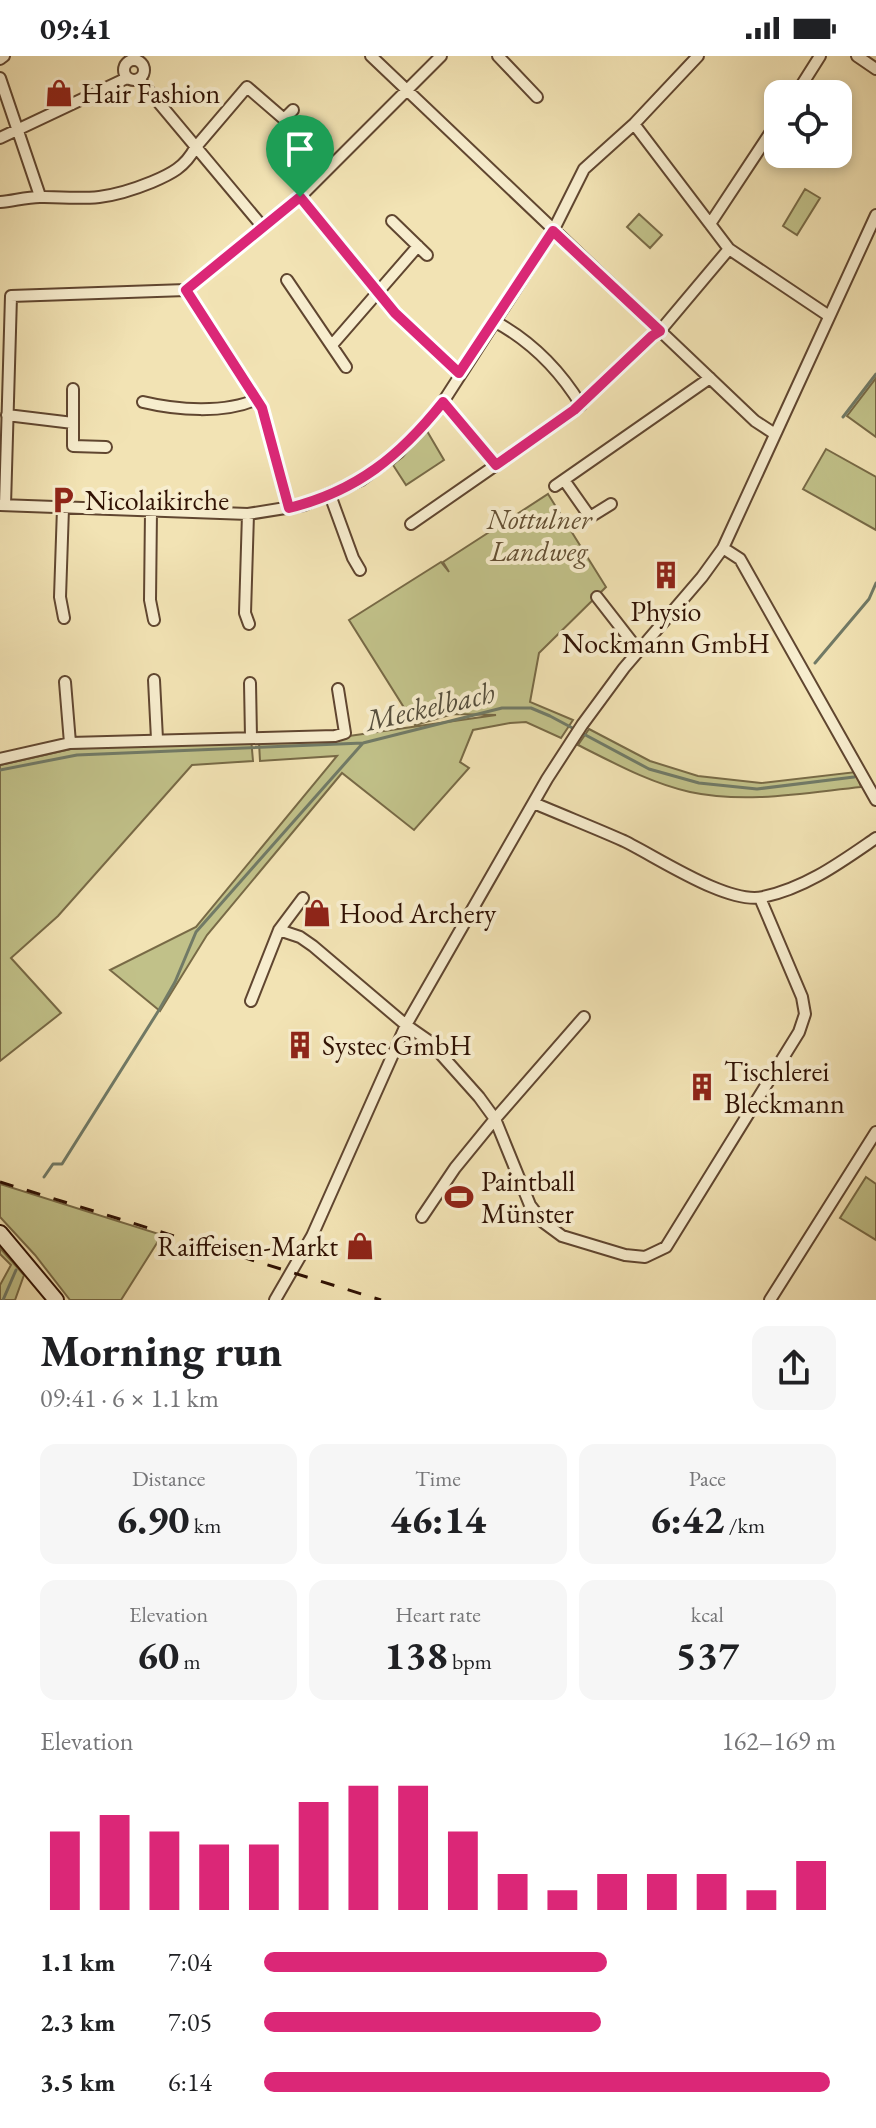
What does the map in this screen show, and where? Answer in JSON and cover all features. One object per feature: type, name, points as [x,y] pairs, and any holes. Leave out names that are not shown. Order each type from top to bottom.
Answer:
[{"type":"main road","points":[[0,1233],[56,1300]]},
{"type":"street","points":[[371,56],[755,421],[775,434]]},
{"type":"street","points":[[441,56],[300,197],[186,290],[11,296],[3,505],[248,514],[289,508],[330,495],[361,480],[399,452],[443,402],[553,231],[584,169],[634,124],[696,57]]},
{"type":"street","points":[[498,56],[537,97]]},
{"type":"street","points":[[805,80],[820,56]]},
{"type":"street","points":[[857,56],[876,69]]},
{"type":"street","points":[[127,78],[123,69],[126,59],[146,60],[139,79]]},
{"type":"street","points":[[0,78],[40,196]]},
{"type":"street","points":[[0,138],[127,78],[139,79],[262,226]]},
{"type":"street","points":[[0,202],[40,196],[83,198],[120,195],[173,174],[247,87],[284,119],[293,110]]},
{"type":"street","points":[[634,124],[729,249],[829,316]]},
{"type":"street","points":[[710,224],[764,142]]},
{"type":"street","points":[[300,197],[395,313],[459,373]]},
{"type":"street","points":[[275,1300],[312,1236],[406,1025],[573,737],[723,548],[876,215]]},
{"type":"street","points":[[392,221],[427,255]]},
{"type":"street","points":[[332,345],[418,246]]},
{"type":"street","points":[[411,524],[581,405],[660,331],[729,249]]},
{"type":"street","points":[[287,280],[346,367]]},
{"type":"street","points":[[186,290],[257,399],[268,423],[289,508]]},
{"type":"street","points":[[494,321],[522,338],[549,362],[581,405]]},
{"type":"street","points":[[611,504],[590,517],[560,483],[710,378]]},
{"type":"street","points":[[73,389],[73,446],[106,447]]},
{"type":"street","points":[[143,402],[160,406],[211,407],[245,404],[257,399]]},
{"type":"street","points":[[443,402],[496,465]]},
{"type":"street","points":[[7,415],[73,423]]},
{"type":"street","points":[[330,495],[360,570]]},
{"type":"street","points":[[63,508],[60,597],[64,618]]},
{"type":"street","points":[[151,511],[150,600],[154,620]]},
{"type":"street","points":[[248,514],[245,613],[249,624]]},
{"type":"street","points":[[723,548],[740,559],[876,800]]},
{"type":"street","points":[[597,597],[639,651]]},
{"type":"street","points":[[154,680],[157,739]]},
{"type":"street","points":[[65,682],[70,743]]},
{"type":"street","points":[[250,683],[251,737]]},
{"type":"street","points":[[0,759],[70,743],[335,736],[345,733],[338,689]]},
{"type":"street","points":[[534,803],[625,842],[714,889],[760,898],[798,886],[876,838]]},
{"type":"street","points":[[251,1001],[279,930],[303,898]]},
{"type":"street","points":[[279,930],[300,937],[313,946],[429,1041],[447,1060],[495,1119],[530,1205],[543,1222],[562,1236],[625,1255],[645,1257],[666,1247],[799,1032],[805,1014],[802,997],[760,898]]},
{"type":"street","points":[[422,1217],[455,1168],[584,1017]]},
{"type":"street","points":[[770,1300],[876,1132]]},
{"type":"green space","points":[[805,189],[820,198],[797,235],[783,226]]},
{"type":"green space","points":[[639,214],[662,235],[650,248],[627,227]]},
{"type":"green space","points":[[876,378],[876,437],[847,416]]},
{"type":"green space","points":[[427,431],[444,460],[406,485],[393,465]]},
{"type":"green space","points":[[826,449],[876,477],[876,530],[803,489]]},
{"type":"green space","name":"Nottulner Landweg","points":[[548,494],[606,587],[539,653],[530,702],[573,720],[561,738],[526,722],[473,730],[460,762],[469,768],[414,830],[342,773],[207,935],[160,1011],[110,970],[196,927],[337,756],[260,761],[259,742],[328,739],[496,715],[453,714],[415,725],[349,620],[441,562],[449,572],[443,562]]},
{"type":"green space","points":[[589,729],[650,761],[698,776],[761,783],[856,772],[861,787],[754,797],[690,792],[646,778],[578,745]]},
{"type":"green space","points":[[251,738],[253,761],[192,765],[58,916],[11,958],[61,1013],[0,1061],[0,765],[71,749]]},
{"type":"green space","points":[[866,1177],[876,1184],[876,1240],[840,1218]]},
{"type":"green space","points":[[0,1184],[162,1235],[121,1300],[70,1300],[0,1217]]},
{"type":"green space","points":[[0,1248],[24,1275],[15,1300],[0,1300],[0,1285],[11,1265],[0,1254]]},
{"type":"waterway","points":[[843,417],[876,374]]},
{"type":"waterway","points":[[815,663],[869,599],[876,583]]},
{"type":"waterway","name":"Meckelbach","points":[[0,770],[77,755],[363,743],[502,708],[531,708],[649,769],[699,783],[757,789],[854,777]]},
{"type":"waterway","points":[[44,1177],[53,1164],[62,1164],[159,1010],[175,982],[196,932],[363,743]]},
{"type":"waterway","points":[[3,1300],[16,1270]]},
{"type":"railway","points":[[0,1182],[381,1300]]},
{"type":"place","name":"Hair Fashion","points":[[59,93]]},
{"type":"place","name":"Nicolaikirche","points":[[63,500]]},
{"type":"place","name":"Physio Nockmann GmbH","points":[[666,575]]},
{"type":"place","name":"Hood Archery","points":[[317,913]]},
{"type":"place","name":"Systec GmbH","points":[[300,1045]]},
{"type":"place","name":"Tischlerei Bleckmann","points":[[702,1087]]},
{"type":"place","name":"Paintball Münster","points":[[459,1197]]},
{"type":"place","name":"Raiffeisen-Markt","points":[[360,1246]]},
{"type":"route","points":[[300,197],[395,313],[459,373],[553,231],[660,331],[574,410],[496,465],[443,402],[399,452],[361,480],[330,495],[289,508],[262,408],[186,290],[300,197]]}]
